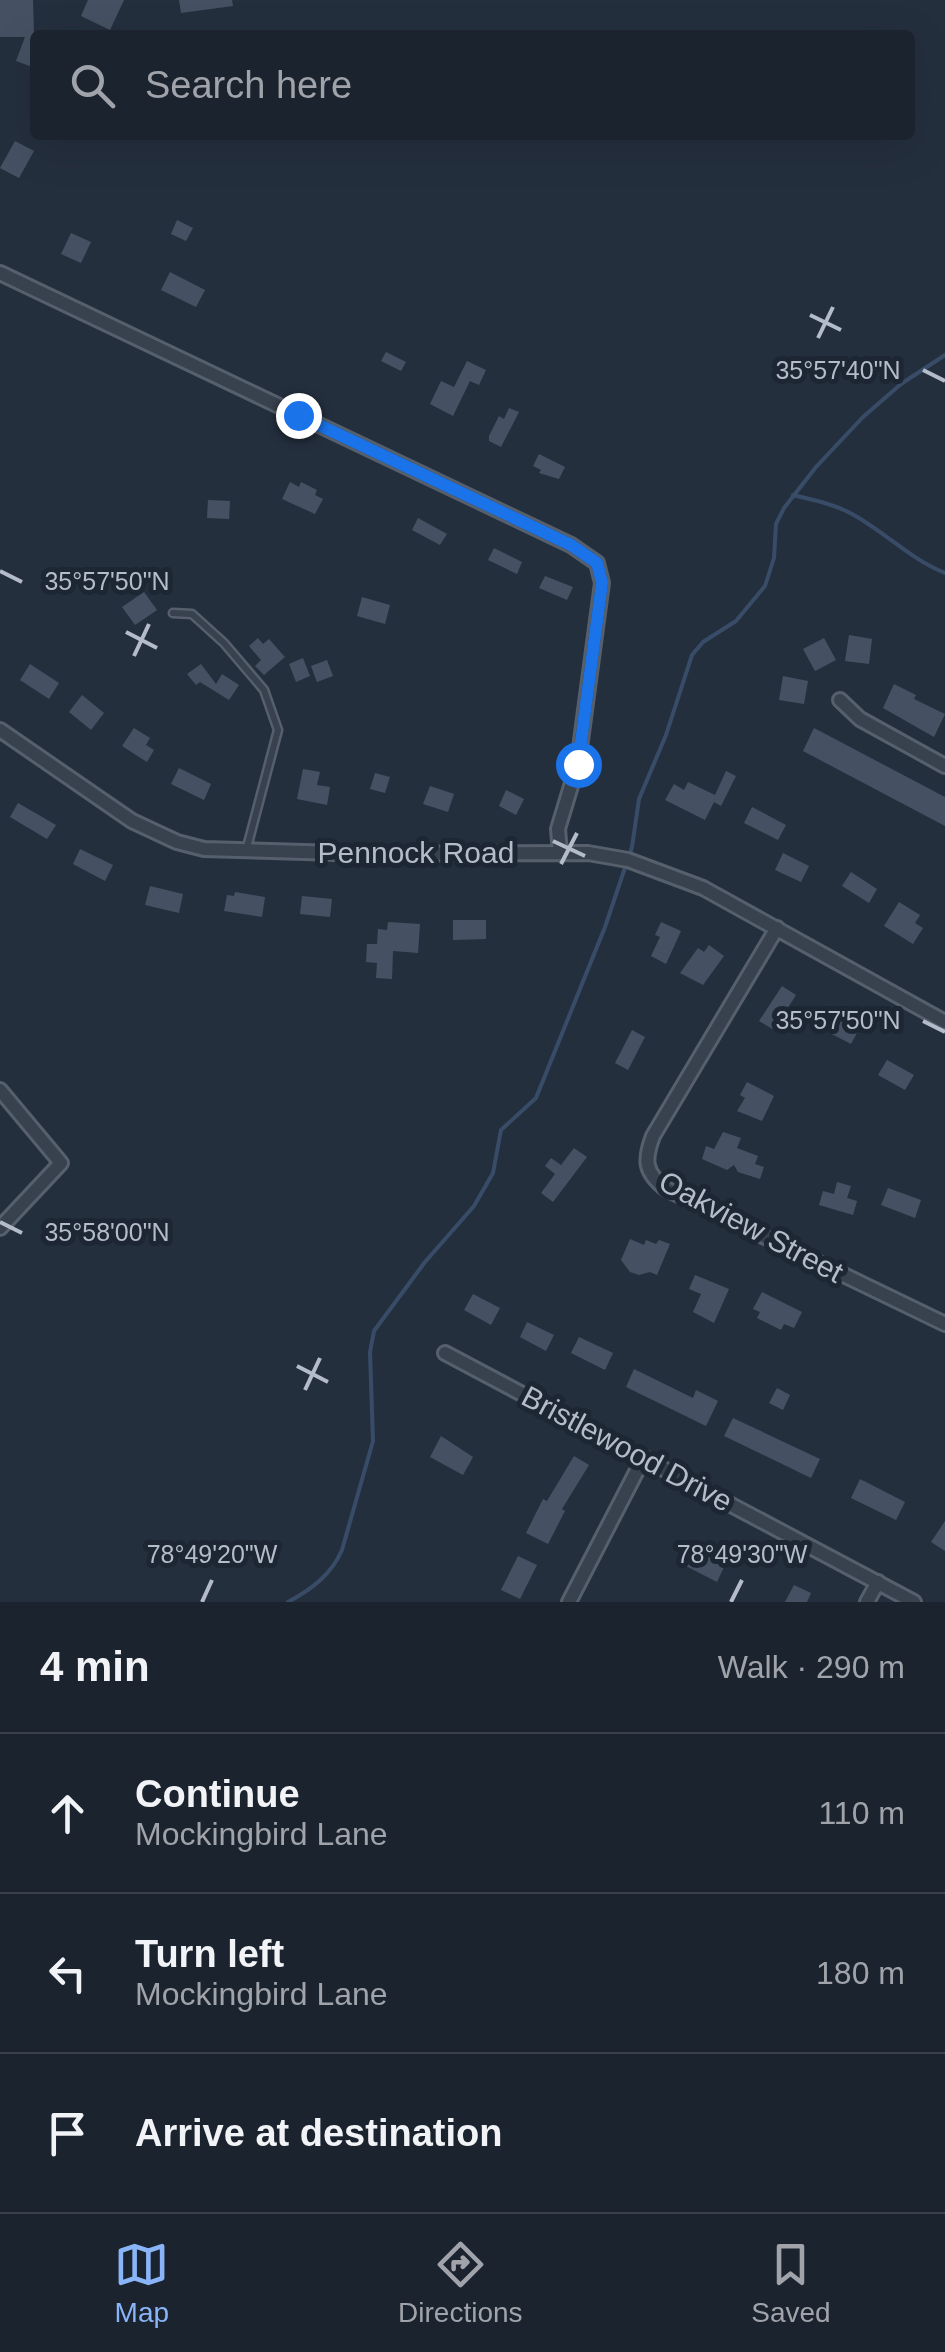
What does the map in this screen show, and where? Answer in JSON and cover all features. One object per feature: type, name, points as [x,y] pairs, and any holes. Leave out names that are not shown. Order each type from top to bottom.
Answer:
[{"type":"street","points":[[0,273],[571,545],[597,563],[602,583],[578,764],[558,829],[560,852]]},
{"type":"street","points":[[840,700],[860,719],[945,766]]},
{"type":"street","name":"Pennock Road","points":[[0,730],[132,821],[177,842],[204,848],[246,852],[560,852],[628,860],[674,876],[777,928],[945,1022]]},
{"type":"street","name":"Oakview Street","points":[[777,928],[653,1136],[645,1162],[648,1172],[666,1189],[945,1324]]},
{"type":"street","points":[[0,1090],[61,1163],[0,1228]]},
{"type":"street","name":"Bristlewood Drive","points":[[445,1352],[914,1602]]},
{"type":"street","points":[[570,1602],[644,1457]]},
{"type":"street","points":[[867,1602],[878,1582]]},
{"type":"lane","points":[[172,612],[192,614],[224,643],[264,690],[275,720],[278,730],[246,852]]},
{"type":"building","points":[[0,0],[33,0],[30,66],[16,61],[25,37],[0,37]]},
{"type":"building","points":[[88,0],[124,0],[110,30],[81,16]]},
{"type":"building","points":[[179,0],[232,0],[233,6],[181,13]]},
{"type":"building","points":[[15,141],[34,151],[19,178],[0,168]]},
{"type":"building","points":[[177,220],[193,228],[186,241],[171,234]]},
{"type":"building","points":[[71,233],[91,242],[81,263],[61,254]]},
{"type":"building","points":[[170,272],[205,290],[196,307],[161,290]]},
{"type":"building","points":[[386,352],[406,362],[401,371],[381,361]]},
{"type":"building","points":[[467,361],[486,370],[479,385],[470,381],[453,416],[430,404],[441,381],[454,387]]},
{"type":"building","points":[[509,408],[519,412],[501,447],[489,441],[489,436],[499,416],[504,419]]},
{"type":"building","points":[[539,454],[565,467],[559,479],[539,473],[541,470],[533,466]]},
{"type":"building","points":[[290,482],[299,487],[301,482],[317,490],[315,495],[323,499],[315,514],[282,499]]},
{"type":"building","points":[[208,500],[230,501],[229,519],[207,518]]},
{"type":"building","points":[[418,518],[447,534],[440,545],[412,530]]},
{"type":"building","points":[[494,548],[522,562],[517,574],[488,560]]},
{"type":"building","points":[[545,576],[573,587],[567,600],[539,588]]},
{"type":"building","points":[[144,592],[157,610],[135,625],[122,607]]},
{"type":"building","points":[[362,597],[390,605],[385,624],[357,616]]},
{"type":"building","points":[[849,635],[872,639],[869,664],[845,661]]},
{"type":"building","points":[[258,638],[263,644],[269,639],[285,657],[264,675],[255,666],[261,660],[249,646]]},
{"type":"building","points":[[824,638],[836,660],[815,671],[803,649]]},
{"type":"building","points":[[303,658],[310,676],[296,682],[289,664]]},
{"type":"building","points":[[327,660],[333,676],[317,682],[311,666]]},
{"type":"building","points":[[30,664],[59,683],[49,699],[20,680]]},
{"type":"building","points":[[201,664],[216,684],[222,674],[239,685],[229,700],[200,682],[196,685],[187,674]]},
{"type":"building","points":[[783,676],[808,681],[804,704],[779,700]]},
{"type":"building","points":[[894,684],[945,714],[934,737],[883,708]]},
{"type":"building","points":[[82,695],[104,713],[91,730],[69,712]]},
{"type":"building","points":[[134,728],[150,738],[146,745],[154,750],[147,762],[122,746]]},
{"type":"building","points":[[814,728],[945,797],[945,826],[803,751]]},
{"type":"building","points":[[179,768],[211,784],[204,800],[171,784]]},
{"type":"building","points":[[303,769],[320,772],[317,785],[330,787],[327,805],[297,799]]},
{"type":"building","points":[[726,771],[736,776],[721,806],[714,802],[705,820],[665,800],[674,784],[684,790],[688,782],[715,795]]},
{"type":"building","points":[[375,773],[390,777],[385,793],[370,789]]},
{"type":"building","points":[[430,786],[454,794],[448,812],[423,804]]},
{"type":"building","points":[[506,790],[524,799],[516,815],[499,806]]},
{"type":"building","points":[[18,803],[56,825],[47,839],[10,817]]},
{"type":"building","points":[[752,807],[786,825],[778,840],[744,823]]},
{"type":"building","points":[[80,849],[113,865],[105,881],[73,864]]},
{"type":"building","points":[[783,853],[809,866],[801,882],[775,870]]},
{"type":"building","points":[[851,872],[877,889],[869,903],[842,886]]},
{"type":"building","points":[[150,886],[183,894],[179,913],[145,905]]},
{"type":"building","points":[[235,892],[265,897],[262,917],[224,911],[227,895],[234,896]]},
{"type":"building","points":[[302,896],[332,899],[330,917],[300,914]]},
{"type":"building","points":[[899,902],[920,915],[915,923],[923,928],[913,944],[884,926]]},
{"type":"building","points":[[453,920],[486,920],[486,939],[453,940]]},
{"type":"building","points":[[388,922],[420,924],[418,953],[393,951],[392,979],[376,978],[377,963],[366,962],[367,944],[377,944],[378,929],[387,930]]},
{"type":"building","points":[[661,922],[681,931],[666,964],[651,956],[660,937],[655,935]]},
{"type":"building","points":[[709,945],[724,956],[703,985],[680,973],[698,948],[704,952]]},
{"type":"building","points":[[782,986],[796,995],[774,1030],[759,1021]]},
{"type":"building","points":[[832,1014],[859,1029],[851,1044],[824,1030]]},
{"type":"building","points":[[632,1030],[645,1037],[628,1070],[615,1063]]},
{"type":"building","points":[[887,1060],[914,1075],[905,1090],[878,1075]]},
{"type":"building","points":[[747,1082],[774,1096],[762,1121],[737,1111],[745,1098],[740,1095]]},
{"type":"building","points":[[723,1132],[741,1138],[737,1148],[758,1156],[755,1164],[764,1167],[760,1179],[738,1172],[734,1165],[727,1170],[702,1159],[706,1146],[714,1149]]},
{"type":"building","points":[[574,1148],[587,1157],[553,1202],[541,1193],[555,1174],[545,1166],[551,1158],[561,1165]]},
{"type":"building","points":[[837,1182],[851,1186],[847,1198],[857,1201],[853,1215],[819,1205],[823,1191],[834,1194]]},
{"type":"building","points":[[888,1188],[921,1200],[915,1218],[881,1205]]},
{"type":"building","points":[[630,1239],[644,1245],[646,1240],[670,1244],[657,1275],[630,1272],[621,1260]]},
{"type":"building","points":[[695,1275],[729,1289],[714,1323],[693,1312],[701,1294],[689,1289]]},
{"type":"building","points":[[762,1292],[802,1312],[794,1328],[784,1324],[781,1330],[757,1318],[760,1312],[753,1309]]},
{"type":"building","points":[[473,1294],[500,1308],[491,1325],[464,1310]]},
{"type":"building","points":[[527,1322],[554,1335],[546,1351],[520,1337]]},
{"type":"building","points":[[579,1337],[613,1353],[605,1370],[571,1353]]},
{"type":"building","points":[[634,1369],[693,1398],[696,1390],[718,1401],[706,1426],[626,1387]]},
{"type":"building","points":[[777,1388],[790,1395],[783,1410],[769,1403]]},
{"type":"building","points":[[733,1418],[820,1459],[811,1478],[724,1436]]},
{"type":"building","points":[[441,1436],[473,1457],[463,1475],[430,1457]]},
{"type":"building","points":[[574,1456],[589,1465],[562,1509],[565,1511],[548,1544],[526,1533],[543,1499],[547,1501]]},
{"type":"building","points":[[860,1479],[905,1502],[896,1520],[851,1498]]},
{"type":"building","points":[[945,1521],[945,1551],[931,1542]]},
{"type":"building","points":[[690,1548],[725,1565],[717,1582],[682,1564]]},
{"type":"building","points":[[518,1556],[537,1565],[520,1599],[501,1590]]},
{"type":"building","points":[[794,1585],[811,1593],[807,1602],[785,1602]]},
{"type":"waterway","points":[[288,1602],[320,1580],[342,1550],[373,1441],[370,1352],[374,1331],[425,1262],[474,1206],[493,1173],[501,1130],[536,1098],[605,927],[632,847],[639,799],[666,735],[692,655],[703,642],[736,621],[765,586],[774,558],[776,524],[816,467],[901,384],[945,355]]},
{"type":"waterway","points":[[793,495],[852,514],[945,573]]},
{"type":"route","points":[[298,415],[571,545],[597,563],[602,583],[578,764]]}]
